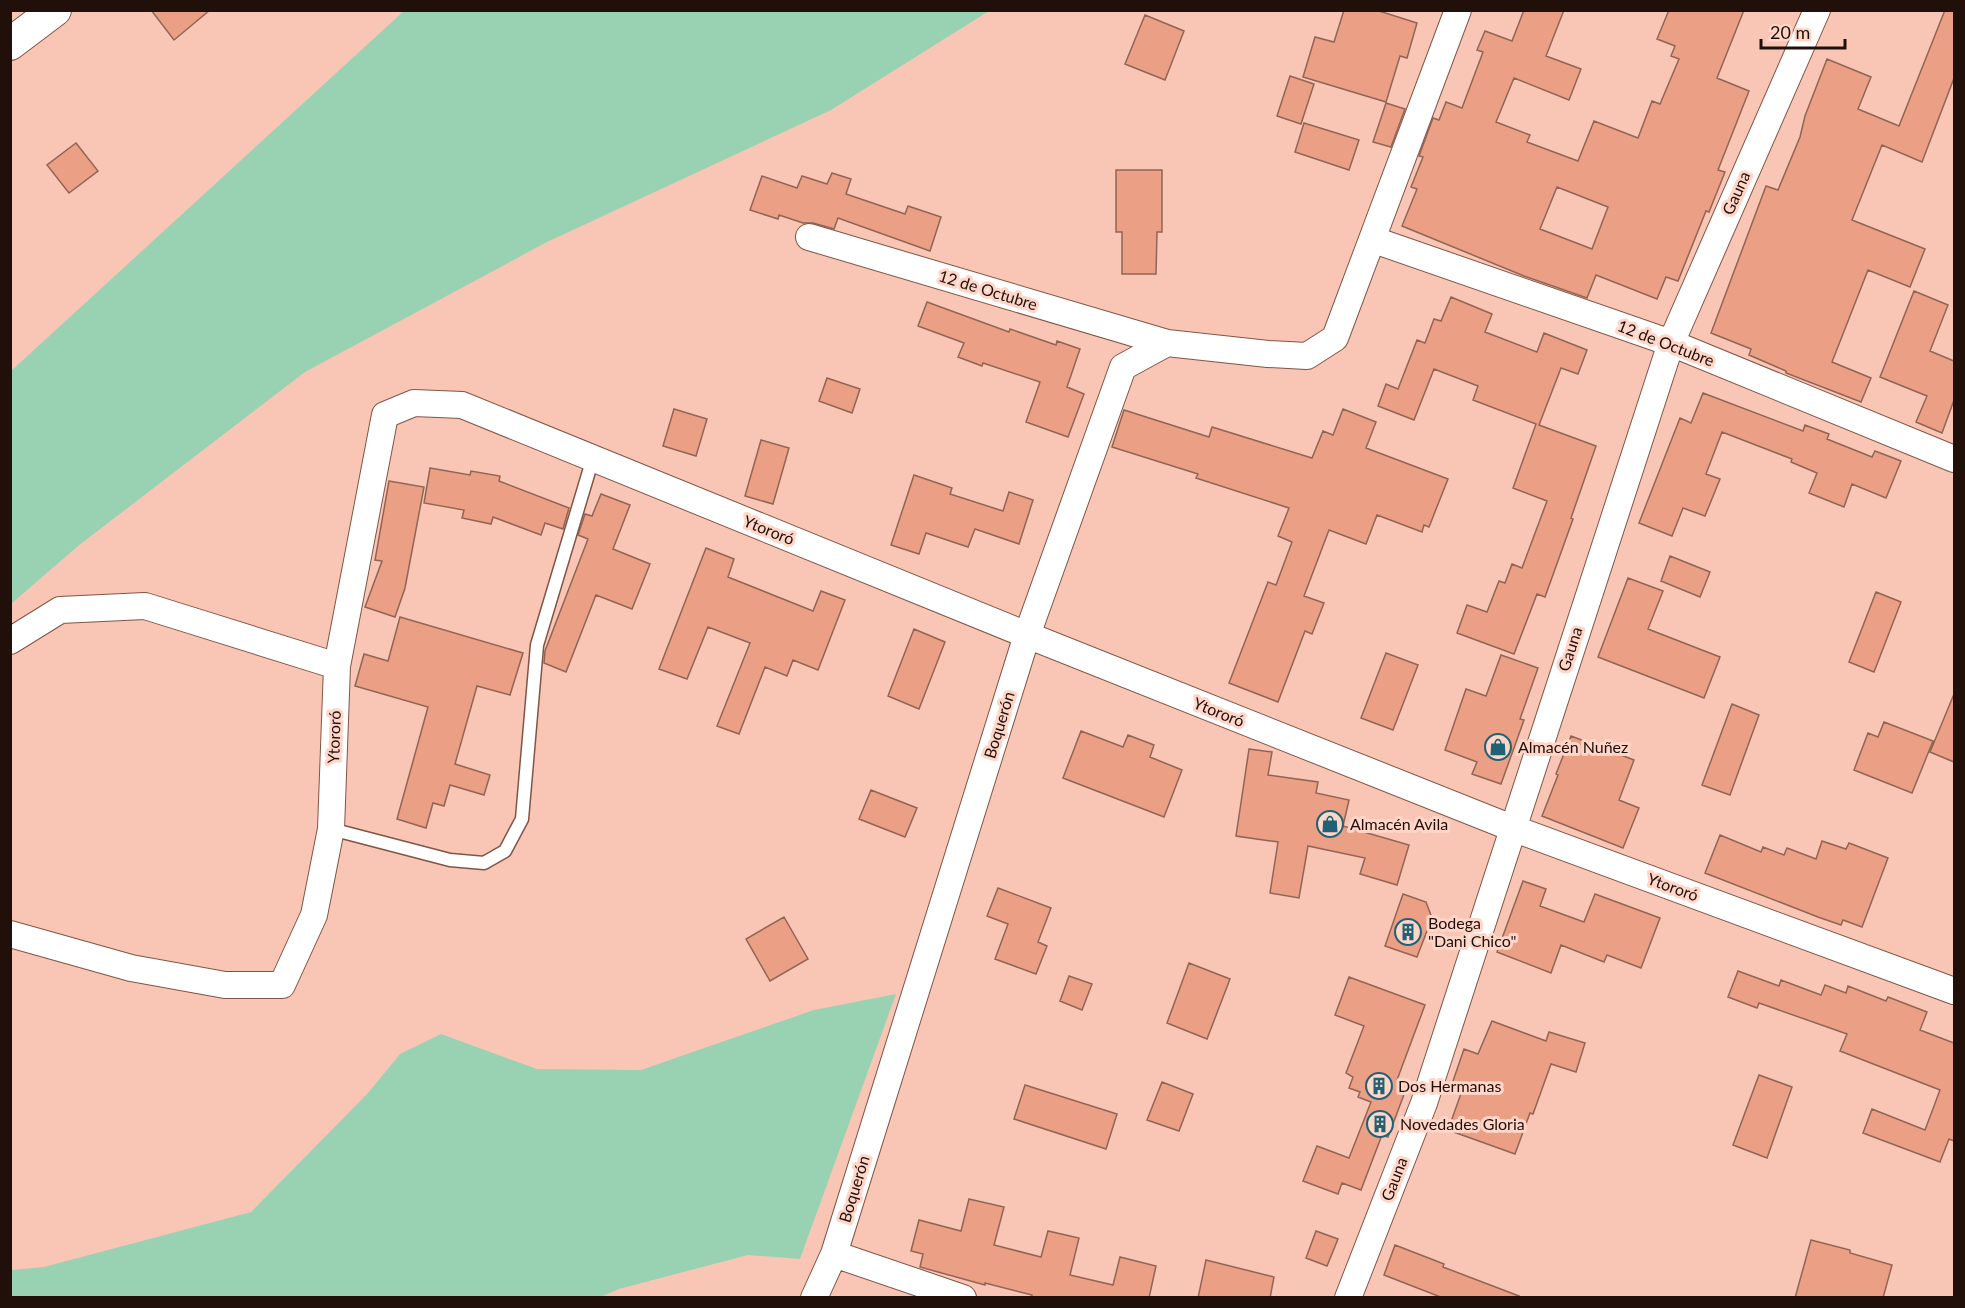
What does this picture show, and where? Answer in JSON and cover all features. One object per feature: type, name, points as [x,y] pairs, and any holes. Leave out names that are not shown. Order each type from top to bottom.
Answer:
[{"type":"street","points":[[10,44],[55,10]]},
{"type":"street","points":[[1167,343],[1307,356],[1335,338],[1374,240],[1458,10]]},
{"type":"street","name":"Gauna","points":[[1348,1298],[1424,1103],[1671,343],[1817,10]]},
{"type":"street","name":"12 de Octubre","points":[[809,237],[1167,343]]},
{"type":"street","name":"12 de Octubre","points":[[1374,240],[1671,343],[1954,459]]},
{"type":"street","name":"Boquerón","points":[[813,1298],[834,1254],[1027,635],[1123,367],[1167,343]]},
{"type":"street","name":"Ytororó","points":[[10,934],[131,968],[225,985],[282,985],[314,915],[331,830],[337,666],[385,415],[414,403],[462,405],[1027,635],[1512,828],[1954,990]]},
{"type":"street","points":[[10,641],[60,610],[145,606],[337,666]]},
{"type":"street","points":[[834,1254],[963,1298]]},
{"type":"lane","points":[[331,830],[450,860],[484,863],[505,851],[522,819],[537,645],[593,458]]},
{"type":"green space","points":[[405,10],[989,11],[831,110],[547,242],[305,372],[78,546],[11,604],[11,371]]},
{"type":"green space","points":[[896,994],[800,1259],[748,1255],[619,1289],[598,1298],[11,1297],[11,1270],[44,1267],[251,1212],[368,1093],[400,1054],[441,1034],[537,1069],[641,1070],[814,1010]]},
{"type":"building","points":[[151,10],[210,10],[174,40]]},
{"type":"building","points":[[1344,10],[1376,10],[1417,23],[1407,58],[1400,56],[1386,102],[1303,77],[1315,37],[1334,42]]},
{"type":"building","points":[[1524,10],[1564,10],[1546,56],[1581,69],[1569,100],[1514,78],[1496,122],[1530,135],[1527,142],[1578,161],[1594,121],[1638,138],[1652,101],[1660,104],[1679,59],[1671,56],[1675,46],[1657,39],[1669,10],[1744,10],[1717,78],[1749,91],[1718,170],[1725,172],[1709,212],[1706,211],[1678,281],[1666,277],[1657,299],[1596,275],[1587,298],[1524,276],[1402,226],[1417,189],[1411,187],[1423,157],[1419,156],[1433,118],[1439,120],[1446,102],[1462,108],[1483,52],[1477,50],[1485,31],[1512,41]],"holes":[[[1557,187],[1608,207],[1592,249],[1540,229]]]},
{"type":"building","points":[[1945,10],[1954,10],[1954,78],[1922,162],[1882,145],[1852,220],[1925,249],[1910,287],[1868,270],[1832,362],[1871,378],[1861,402],[1786,373],[1749,355],[1751,349],[1711,333],[1766,186],[1778,190],[1800,137],[1805,116],[1827,59],[1871,77],[1858,109],[1899,126]]},
{"type":"building","points":[[1145,15],[1184,31],[1165,80],[1125,64]]},
{"type":"building","points":[[1290,76],[1314,84],[1301,124],[1277,116]]},
{"type":"building","points":[[1386,103],[1405,109],[1391,147],[1373,142]]},
{"type":"building","points":[[1304,123],[1359,140],[1349,170],[1295,152]]},
{"type":"building","points":[[76,143],[98,171],[69,193],[47,165]]},
{"type":"building","points":[[1116,170],[1162,170],[1162,232],[1157,232],[1156,274],[1122,274],[1122,232],[1116,232]]},
{"type":"building","points":[[832,173],[851,179],[846,194],[905,214],[908,206],[941,217],[930,251],[838,218],[834,229],[813,223],[803,223],[779,215],[778,219],[750,210],[762,176],[797,188],[802,176],[827,184]]},
{"type":"building","points":[[1914,291],[1948,305],[1930,351],[1954,361],[1954,400],[1942,433],[1916,422],[1927,396],[1880,377]]},
{"type":"building","points":[[1451,297],[1492,314],[1485,332],[1537,352],[1544,333],[1587,350],[1578,374],[1561,368],[1539,425],[1596,446],[1545,597],[1537,594],[1514,654],[1457,633],[1467,605],[1487,612],[1499,581],[1505,583],[1512,564],[1522,568],[1547,501],[1513,488],[1536,424],[1473,400],[1478,386],[1434,369],[1414,420],[1378,406],[1386,384],[1398,389],[1417,340],[1425,343],[1434,319],[1441,321]]},
{"type":"building","points":[[927,302],[1009,332],[1010,329],[1056,345],[1057,341],[1080,349],[1067,387],[1084,394],[1068,437],[1026,422],[1040,382],[958,357],[964,343],[918,326]]},
{"type":"building","points":[[827,378],[860,389],[852,413],[819,401]]},
{"type":"building","points":[[1703,393],[1803,431],[1805,425],[1829,434],[1827,439],[1872,457],[1875,451],[1901,461],[1886,498],[1852,484],[1844,507],[1809,493],[1817,473],[1791,462],[1792,459],[1722,432],[1706,474],[1720,479],[1705,516],[1683,508],[1672,536],[1639,523],[1680,418],[1691,423]]},
{"type":"building","points":[[674,409],[707,419],[696,456],[663,446]]},
{"type":"building","points":[[1343,409],[1376,422],[1366,448],[1448,479],[1429,527],[1424,525],[1422,532],[1377,515],[1366,544],[1329,530],[1304,596],[1324,603],[1312,634],[1305,631],[1278,702],[1229,683],[1268,582],[1276,585],[1292,542],[1278,536],[1289,508],[1196,478],[1198,474],[1112,447],[1124,410],[1209,437],[1212,427],[1312,458],[1323,431],[1333,435]]},
{"type":"building","points":[[761,440],[789,448],[773,504],[745,496]]},
{"type":"building","points":[[430,468],[470,475],[471,471],[500,476],[499,481],[569,508],[563,529],[545,523],[541,535],[493,517],[491,524],[462,518],[464,510],[424,503]]},
{"type":"building","points":[[914,475],[952,488],[950,494],[1003,511],[1009,492],[1033,500],[1019,544],[975,529],[968,547],[926,533],[919,554],[891,545]]},
{"type":"building","points":[[389,481],[424,487],[405,588],[395,617],[365,607],[382,561],[375,560]]},
{"type":"building","points":[[601,494],[630,505],[613,549],[650,564],[632,609],[596,595],[566,672],[544,663],[545,651],[588,539],[578,535],[585,514],[592,516]]},
{"type":"building","points":[[706,548],[734,559],[728,577],[813,611],[821,591],[845,600],[818,670],[793,660],[787,676],[765,667],[739,734],[717,726],[750,643],[708,627],[687,679],[659,669]]},
{"type":"building","points":[[1670,556],[1710,572],[1700,597],[1661,581]]},
{"type":"building","points":[[1628,578],[1663,591],[1648,629],[1720,657],[1704,698],[1598,657]]},
{"type":"building","points":[[1876,592],[1901,602],[1874,672],[1849,662]]},
{"type":"building","points":[[400,617],[523,653],[510,695],[477,686],[455,764],[490,775],[484,795],[450,785],[444,806],[433,803],[426,828],[397,819],[428,707],[355,686],[364,654],[388,661]]},
{"type":"building","points":[[914,629],[945,642],[919,709],[888,696]]},
{"type":"building","points":[[1386,653],[1418,665],[1393,730],[1361,718]]},
{"type":"building","points":[[1501,655],[1538,668],[1520,719],[1524,720],[1501,784],[1472,774],[1477,762],[1445,750],[1466,689],[1486,696]]},
{"type":"building","points":[[1954,694],[1954,762],[1930,752]]},
{"type":"building","points":[[1732,704],[1759,715],[1730,795],[1702,785]]},
{"type":"building","points":[[1884,722],[1933,741],[1912,793],[1854,770],[1868,733],[1878,737]]},
{"type":"building","points":[[1081,731],[1123,747],[1128,735],[1154,745],[1150,757],[1182,770],[1164,817],[1063,778]]},
{"type":"building","points":[[1571,736],[1634,760],[1619,800],[1639,808],[1623,848],[1542,816]]},
{"type":"building","points":[[1249,749],[1272,752],[1268,775],[1318,782],[1316,793],[1349,800],[1343,826],[1409,845],[1397,885],[1360,874],[1365,858],[1308,846],[1299,898],[1270,893],[1278,842],[1236,836]]},
{"type":"building","points":[[871,790],[917,808],[905,837],[859,819]]},
{"type":"building","points":[[1720,835],[1761,852],[1763,847],[1784,855],[1787,848],[1816,859],[1822,841],[1846,849],[1849,843],[1888,858],[1862,927],[1843,920],[1841,925],[1705,873]]},
{"type":"building","points":[[1523,881],[1546,889],[1540,906],[1584,922],[1595,894],[1660,918],[1641,968],[1607,955],[1604,962],[1561,945],[1551,973],[1497,952]]},
{"type":"building","points":[[998,888],[1051,908],[1038,942],[1047,946],[1036,974],[995,959],[1008,924],[987,916]]},
{"type":"building","name":"Bodega \"Dani Chico\"","points":[[1403,894],[1426,902],[1432,918],[1417,957],[1385,946]]},
{"type":"building","points":[[784,917],[808,959],[770,981],[746,939]]},
{"type":"building","points":[[1189,963],[1230,979],[1207,1039],[1167,1023]]},
{"type":"building","points":[[1738,971],[1779,986],[1781,980],[1821,995],[1825,985],[1846,993],[1848,986],[1886,1001],[1888,997],[1927,1012],[1920,1030],[1954,1043],[1954,1141],[1949,1139],[1940,1162],[1863,1133],[1872,1109],[1925,1130],[1940,1090],[1840,1051],[1847,1034],[1759,1003],[1757,1008],[1728,997]]},
{"type":"building","points":[[1069,976],[1092,984],[1082,1010],[1060,1001]]},
{"type":"building","points":[[1349,977],[1425,1005],[1397,1080],[1408,1084],[1388,1137],[1382,1135],[1361,1190],[1342,1183],[1338,1194],[1303,1181],[1317,1146],[1349,1158],[1371,1102],[1358,1097],[1360,1092],[1349,1088],[1353,1077],[1346,1073],[1364,1026],[1335,1015]]},
{"type":"building","points":[[1492,1021],[1546,1041],[1549,1032],[1585,1043],[1576,1072],[1551,1064],[1533,1114],[1530,1113],[1515,1154],[1448,1130],[1463,1088],[1452,1084],[1464,1049],[1478,1054]]},
{"type":"building","points":[[1759,1075],[1792,1087],[1767,1158],[1733,1145]]},
{"type":"building","points":[[1162,1082],[1193,1094],[1179,1131],[1147,1120]]},
{"type":"building","points":[[1025,1085],[1117,1114],[1106,1149],[1014,1119]]},
{"type":"building","points":[[969,1199],[1004,1207],[994,1245],[1041,1257],[1048,1231],[1079,1238],[1070,1275],[1113,1285],[1120,1257],[1156,1266],[1149,1298],[1031,1298],[1032,1295],[920,1267],[923,1254],[911,1251],[919,1220],[961,1231]]},
{"type":"building","points":[[1316,1231],[1338,1239],[1327,1266],[1306,1258]]},
{"type":"building","points":[[1811,1240],[1850,1250],[1850,1253],[1892,1265],[1883,1298],[1795,1298]]},
{"type":"building","points":[[1395,1245],[1444,1264],[1443,1267],[1519,1296],[1518,1298],[1443,1298],[1384,1275]]},
{"type":"building","points":[[1206,1260],[1274,1277],[1270,1298],[1198,1298]]},
{"type":"place","name":"Almacén Nuñez","points":[[1498,747]]},
{"type":"place","name":"Almacén Avila","points":[[1330,824]]},
{"type":"place","name":"Bodega \"Dani Chico\"","points":[[1408,932]]},
{"type":"place","name":"Dos Hermanas","points":[[1379,1086]]},
{"type":"place","name":"Novedades Gloria","points":[[1380,1124]]}]
